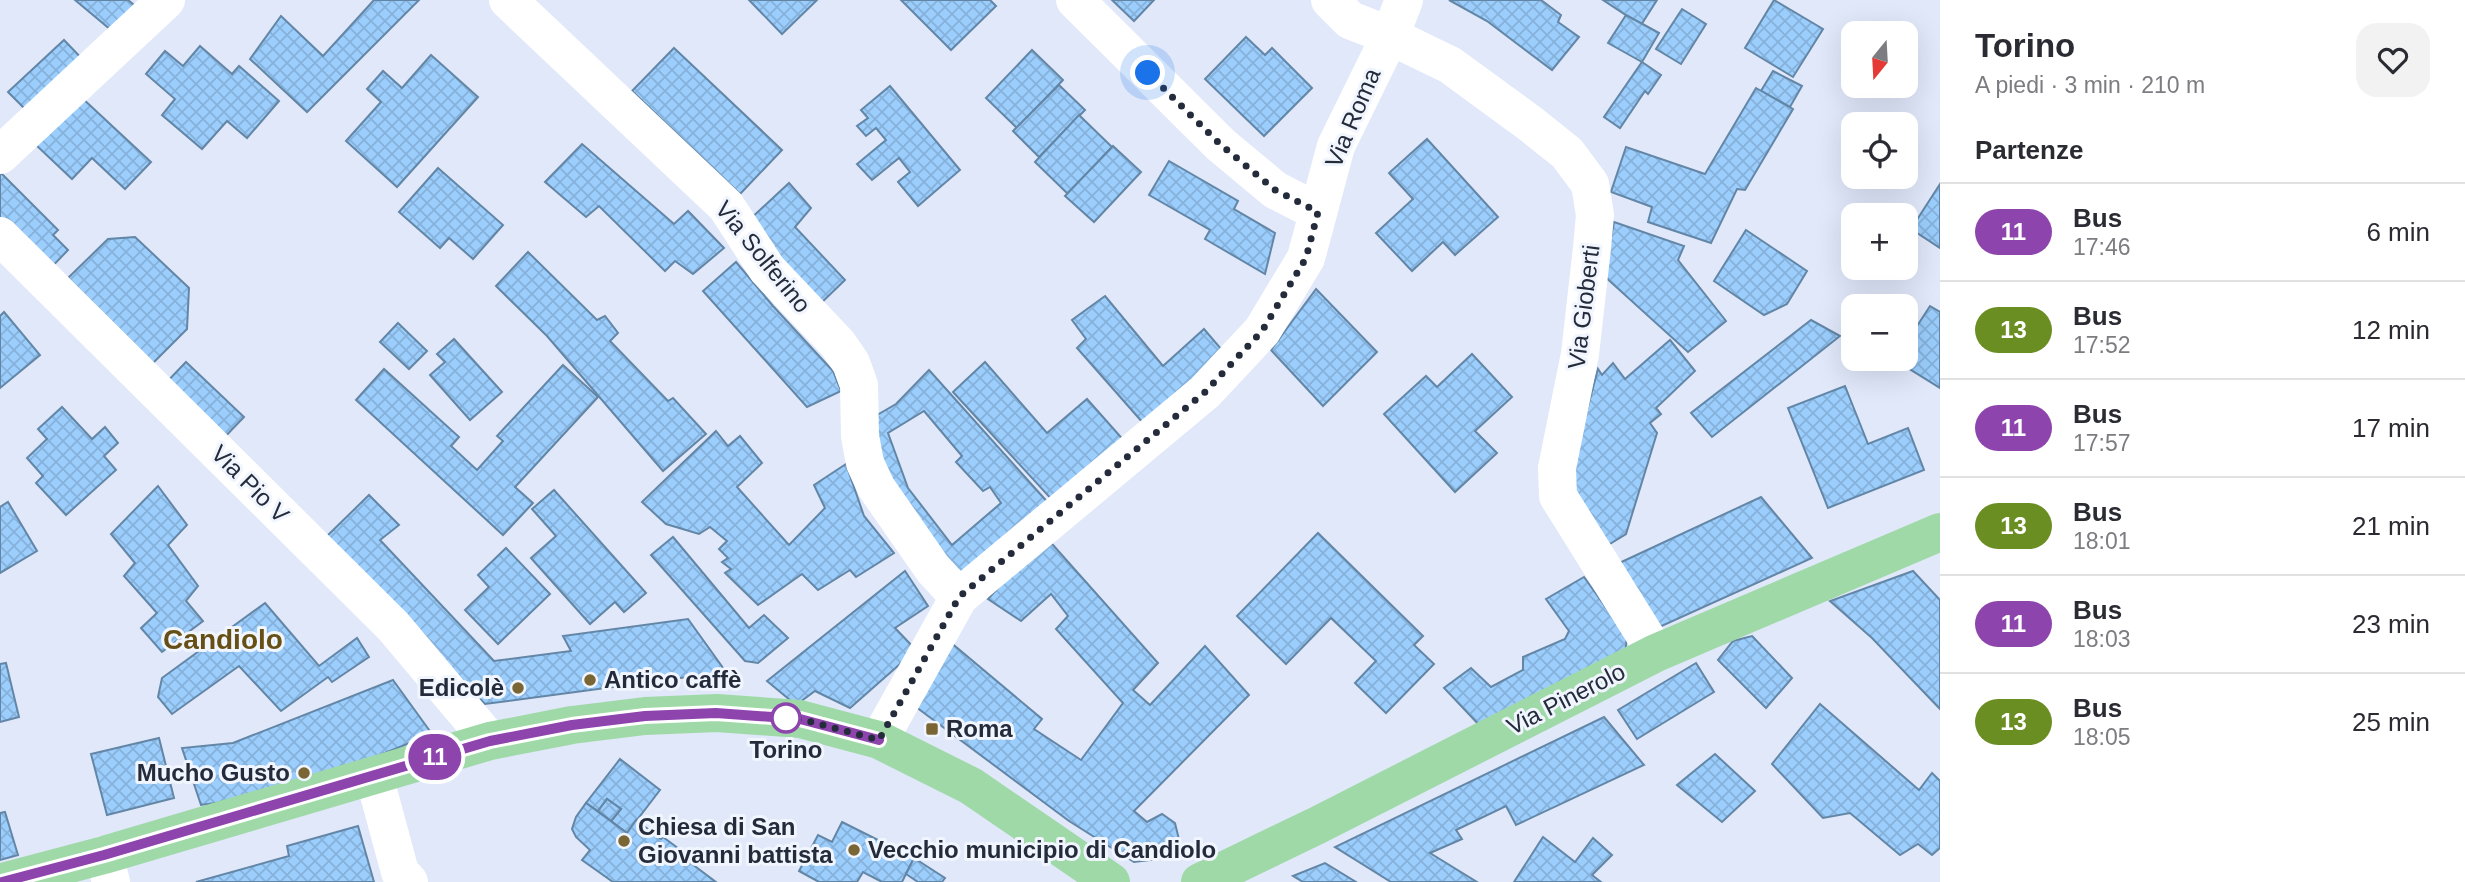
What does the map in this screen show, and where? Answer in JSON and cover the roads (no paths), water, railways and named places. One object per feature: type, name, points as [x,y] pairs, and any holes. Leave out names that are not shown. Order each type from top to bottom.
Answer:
[{"type":"main road","name":"Via Pinerolo","points":[[1217,878],[1656,653],[1940,532]]},
{"type":"main road","points":[[2,882],[108,869],[374,776],[490,741],[572,725],[645,716],[716,713],[800,719],[879,740],[971,786],[1111,882]]},
{"type":"street","points":[[0,155],[166,0]]},
{"type":"street","name":"Via Solferino","points":[[508,0],[726,206],[767,269],[838,344],[851,363],[859,385],[860,436],[865,463],[876,487],[933,569],[959,597]]},
{"type":"street","points":[[1075,0],[1221,145],[1275,190],[1318,212]]},
{"type":"street","name":"Via Gioberti","points":[[1330,0],[1350,20],[1450,65],[1567,153],[1590,184],[1595,215],[1592,247],[1580,354],[1557,468],[1559,496],[1656,653]]},
{"type":"street","name":"Via Roma","points":[[879,740],[959,597],[1205,392],[1262,331],[1306,258],[1336,146],[1390,36],[1404,0]]},
{"type":"street","name":"Via Pio V","points":[[4,248],[393,626],[490,741]]},
{"type":"street","points":[[374,776],[400,872],[409,882]]},
{"type":"place","name":"Antico caffè","points":[[590,680]]},
{"type":"place","name":"Edicolè","points":[[518,688]]},
{"type":"place","name":"Torino","points":[[786,718]]},
{"type":"place","name":"Roma","points":[[932,729]]},
{"type":"place","name":"Mucho Gusto","points":[[304,773]]},
{"type":"place","name":"Chiesa di San Giovanni battista","points":[[624,841]]},
{"type":"place","name":"Vecchio municipio di Candiolo","points":[[854,850]]},
{"type":"district","name":"Candiolo","points":[[223,639]]}]
